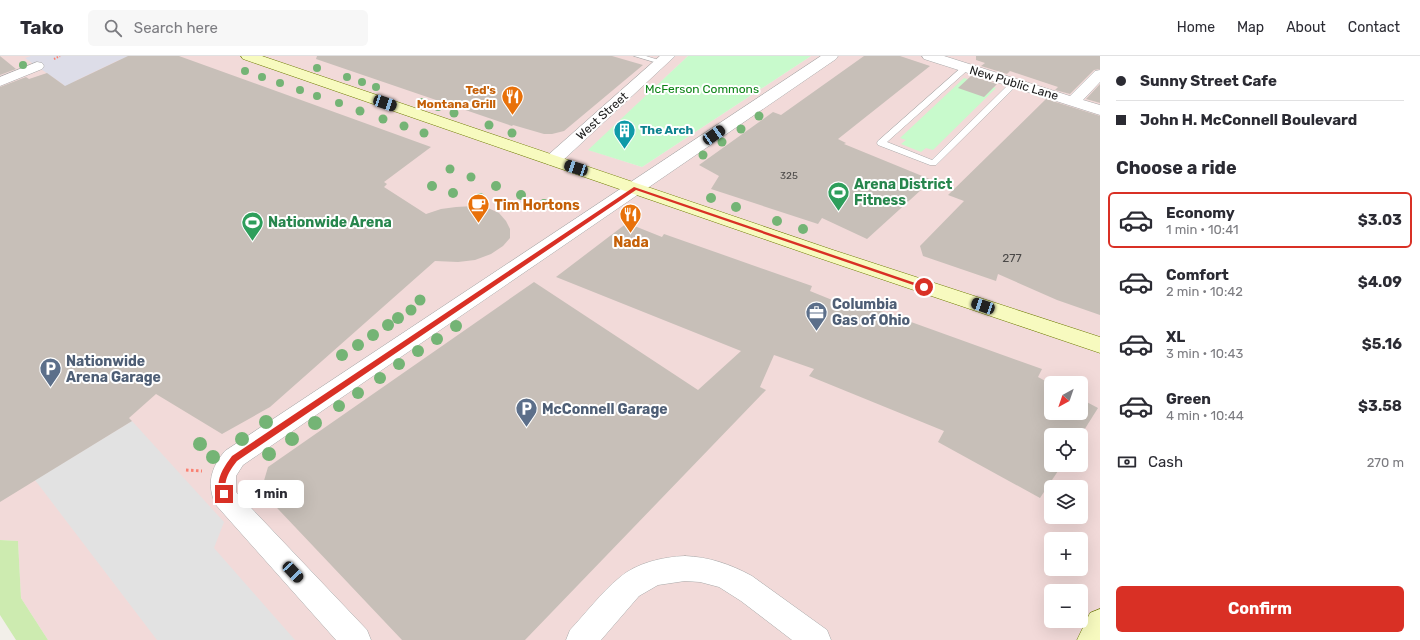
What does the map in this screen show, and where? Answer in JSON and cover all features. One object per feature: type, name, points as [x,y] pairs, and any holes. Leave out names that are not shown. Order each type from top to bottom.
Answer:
[{"type":"street","points":[[356,640],[225,497],[222,489],[222,480],[229,463],[831,56]]},
{"type":"street","name":"New Public Lane","points":[[929,56],[1100,110]]},
{"type":"street","points":[[256,57],[833,256],[1100,345]]},
{"type":"street","name":"West Street","points":[[553,160],[665,59]]},
{"type":"street","points":[[0,82],[37,66]]},
{"type":"street","points":[[1073,102],[1100,74]]},
{"type":"street","points":[[581,640],[629,587],[646,576],[666,570],[684,568],[703,570],[722,575],[741,584],[816,640]]},
{"type":"street","points":[[1092,640],[1100,623]]},
{"type":"lane","points":[[638,56],[665,59]]},
{"type":"lane","points":[[966,68],[881,143],[933,163],[1014,84]]},
{"type":"shaded area","points":[[0,56],[688,56],[589,150],[642,167],[811,56],[1100,56],[1100,640],[48,640],[21,598],[18,541],[0,540]]},
{"type":"shaded area","points":[[31,56],[127,56],[132,60],[124,63],[119,60],[75,81],[66,91],[64,85],[25,58]]},
{"type":"shaded area","points":[[132,421],[224,522],[214,548],[295,640],[157,640],[35,480]]},
{"type":"green space","name":"McFerson Commons","points":[[688,56],[811,56],[642,167],[588,150]]},
{"type":"green space","points":[[964,78],[996,88],[933,150],[926,148],[921,152],[901,144],[906,140],[900,138]]},
{"type":"green space","points":[[0,540],[18,541],[21,598],[48,640],[16,640],[0,615]]},
{"type":"building","points":[[0,56],[16,69],[0,75]]},
{"type":"building","name":"Nationwide Arena","points":[[128,56],[179,56],[431,147],[384,182],[387,184],[384,187],[426,214],[441,209],[456,207],[474,206],[488,208],[499,213],[506,221],[510,229],[510,238],[503,246],[491,254],[475,260],[458,262],[435,261],[270,407],[222,434],[156,394],[129,418],[132,421],[0,502],[0,87],[26,77],[29,79],[47,73],[65,86]]},
{"type":"building","points":[[317,56],[612,56],[643,65],[564,131],[544,134],[513,125],[512,126],[316,59]]},
{"type":"building","points":[[864,56],[900,56],[930,66],[838,139],[846,143],[844,144],[932,180],[867,239],[822,218],[818,224],[711,189],[719,176],[699,165],[773,112],[781,115]]},
{"type":"building","points":[[976,56],[1100,56],[1100,69],[1094,70],[1070,94],[1055,90],[1058,87],[1010,71],[1007,74],[981,66],[985,63],[976,60]]},
{"type":"building","points":[[971,76],[997,84],[984,97],[958,88]]},
{"type":"building","points":[[1100,84],[1100,103],[1086,99]]},
{"type":"building","points":[[1046,99],[1100,116],[1100,315],[1057,300],[998,274],[996,281],[923,256],[920,246],[964,201],[948,195]]},
{"type":"building","name":"McConnell Garage","points":[[627,223],[662,237],[664,234],[812,286],[810,291],[847,306],[850,300],[1042,369],[1038,377],[1044,380],[1044,420],[1088,420],[1088,403],[1098,408],[1085,428],[1044,428],[1044,472],[1057,472],[1052,480],[1044,480],[1044,492],[1040,498],[938,442],[944,431],[809,376],[814,369],[774,355],[760,387],[766,390],[525,640],[402,640],[261,491],[268,467],[534,282],[698,390],[741,351],[556,277]]},
{"type":"place","name":"Ted's Montana Grill","points":[[512,116]]},
{"type":"place","name":"The Arch","points":[[625,150]]},
{"type":"place","name":"Arena District Fitness","points":[[838,212]]},
{"type":"place","name":"Tim Hortons","points":[[478,224]]},
{"type":"place","name":"Nada","points":[[631,234]]},
{"type":"place","name":"Nationwide Arena","points":[[253,242]]},
{"type":"place","name":"Columbia Gas of Ohio","points":[[817,332]]},
{"type":"place","name":"Nationwide Arena Garage","points":[[51,388]]},
{"type":"place","name":"McConnell Garage","points":[[526,428]]},
{"type":"route","points":[[224,494],[222,489],[222,480],[229,463],[234,458],[636,188],[924,287]]}]
